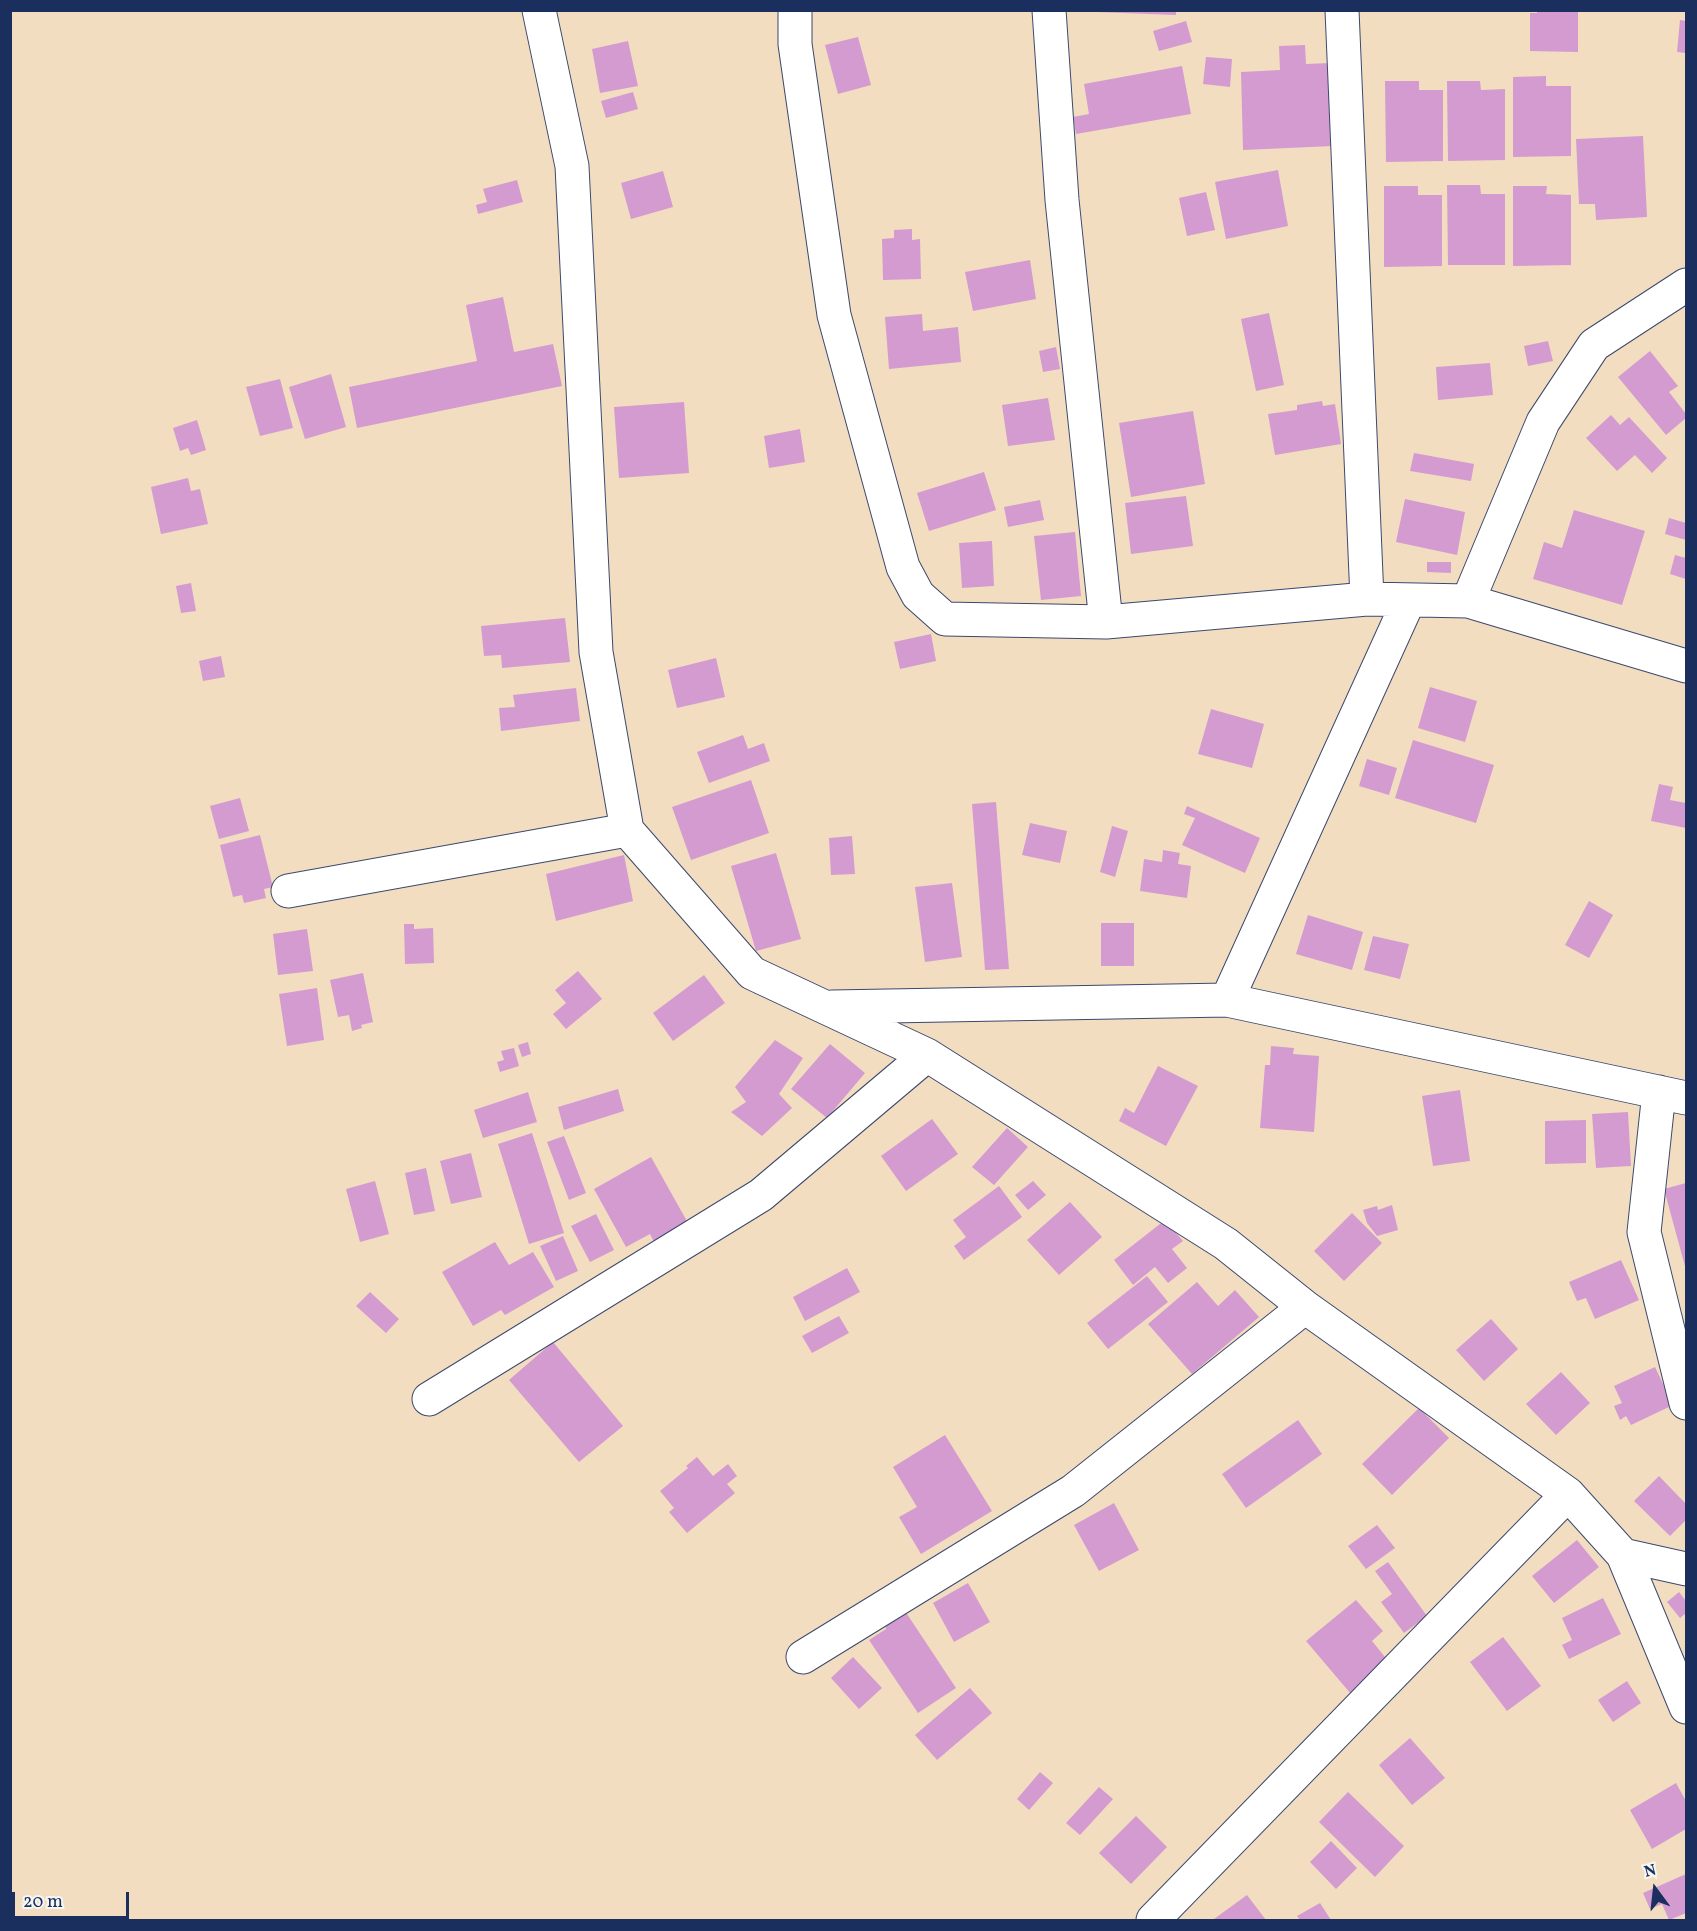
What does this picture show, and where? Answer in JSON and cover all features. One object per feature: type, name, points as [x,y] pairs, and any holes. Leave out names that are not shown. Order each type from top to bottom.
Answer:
[{"type":"street","points":[[539,10],[572,166],[596,652],[627,830],[752,973],[927,1055],[1227,1244],[1305,1307],[1568,1494],[1623,1555],[1686,1707]]},
{"type":"street","points":[[795,10],[795,44],[834,315],[903,567],[918,595],[945,619],[1106,622],[1367,599],[1468,601],[1686,666]]},
{"type":"street","points":[[1049,10],[1062,200],[1106,622]]},
{"type":"street","points":[[1342,10],[1367,599]]},
{"type":"street","points":[[1468,601],[1543,422],[1594,345],[1686,285]]},
{"type":"street","points":[[1227,1000],[1409,600]]},
{"type":"street","points":[[288,891],[627,830]]},
{"type":"street","points":[[825,1007],[1227,1000],[1673,1095],[1644,1232],[1686,1403]]},
{"type":"street","points":[[429,1399],[760,1195],[927,1055]]},
{"type":"street","points":[[803,1657],[1073,1491],[1305,1307]]},
{"type":"street","points":[[1153,1920],[1568,1494]]},
{"type":"street","points":[[1623,1555],[1686,1569]]},
{"type":"building","points":[[1098,10],[1176,10],[1176,15],[1097,12]]},
{"type":"building","points":[[1537,10],[1578,10],[1578,52],[1530,51],[1530,13],[1537,13]]},
{"type":"building","points":[[1680,20],[1686,21],[1686,53],[1677,52]]},
{"type":"building","points":[[1186,21],[1192,42],[1159,51],[1153,31]]},
{"type":"building","points":[[858,37],[871,85],[838,94],[825,45]]},
{"type":"building","points":[[628,41],[638,86],[600,93],[592,49]]},
{"type":"building","points":[[1305,45],[1306,64],[1330,63],[1333,146],[1243,150],[1241,72],[1280,70],[1279,46]]},
{"type":"building","points":[[1206,57],[1232,59],[1230,87],[1203,84]]},
{"type":"building","points":[[1182,66],[1191,114],[1076,134],[1073,117],[1089,114],[1084,84]]},
{"type":"building","points":[[1546,76],[1546,86],[1571,86],[1571,156],[1513,157],[1513,77]]},
{"type":"building","points":[[1385,81],[1419,81],[1419,90],[1443,90],[1443,161],[1386,162]]},
{"type":"building","points":[[1447,81],[1480,81],[1481,90],[1505,89],[1505,160],[1448,161]]},
{"type":"building","points":[[633,92],[638,109],[606,118],[601,101]]},
{"type":"building","points":[[1643,136],[1647,217],[1596,220],[1595,204],[1579,204],[1576,139]]},
{"type":"building","points":[[1278,170],[1288,226],[1226,239],[1215,182]]},
{"type":"building","points":[[663,171],[673,207],[631,219],[621,183]]},
{"type":"building","points":[[517,180],[523,202],[478,214],[476,205],[487,202],[483,189]]},
{"type":"building","points":[[1447,185],[1480,185],[1481,194],[1505,194],[1505,265],[1448,265]]},
{"type":"building","points":[[1384,186],[1418,186],[1418,195],[1442,195],[1442,266],[1384,267]]},
{"type":"building","points":[[1513,186],[1547,186],[1546,194],[1571,195],[1571,265],[1513,266]]},
{"type":"building","points":[[1206,192],[1215,230],[1187,236],[1179,198]]},
{"type":"building","points":[[912,229],[912,240],[920,239],[921,279],[883,280],[882,239],[894,238],[894,230]]},
{"type":"building","points":[[1030,260],[1036,299],[973,311],[965,272]]},
{"type":"building","points":[[503,297],[514,352],[553,344],[562,386],[357,428],[349,387],[477,361],[466,305]]},
{"type":"building","points":[[1269,313],[1284,385],[1256,391],[1241,319]]},
{"type":"building","points":[[922,314],[923,331],[958,327],[961,362],[889,369],[885,317]]},
{"type":"building","points":[[1548,341],[1553,361],[1528,366],[1524,346]]},
{"type":"building","points":[[1056,347],[1060,369],[1043,372],[1039,351]]},
{"type":"building","points":[[1650,351],[1678,386],[1669,392],[1686,414],[1686,418],[1666,435],[1618,377]]},
{"type":"building","points":[[1490,363],[1493,395],[1438,400],[1436,367]]},
{"type":"building","points":[[331,374],[346,427],[305,439],[289,387]]},
{"type":"building","points":[[280,379],[293,428],[260,436],[246,387]]},
{"type":"building","points":[[1048,398],[1055,440],[1008,446],[1002,405]]},
{"type":"building","points":[[1322,401],[1323,406],[1335,404],[1341,444],[1275,455],[1268,414],[1297,410],[1297,405]]},
{"type":"building","points":[[684,402],[689,473],[619,478],[614,407]]},
{"type":"building","points":[[1193,411],[1205,484],[1131,497],[1119,423]]},
{"type":"building","points":[[1611,415],[1620,425],[1629,417],[1667,458],[1652,473],[1635,455],[1617,471],[1586,438]]},
{"type":"building","points":[[197,420],[206,450],[191,455],[188,448],[180,451],[173,428]]},
{"type":"building","points":[[800,429],[805,462],[769,468],[764,436]]},
{"type":"building","points":[[1414,453],[1474,464],[1471,481],[1410,471]]},
{"type":"building","points":[[984,472],[996,510],[929,531],[917,493]]},
{"type":"building","points":[[188,478],[191,491],[200,489],[208,524],[161,534],[151,487]]},
{"type":"building","points":[[1186,496],[1193,546],[1131,554],[1125,503]]},
{"type":"building","points":[[1405,499],[1465,512],[1457,555],[1396,542]]},
{"type":"building","points":[[1040,500],[1044,520],[1008,527],[1004,507]]},
{"type":"building","points":[[1574,510],[1645,531],[1622,605],[1533,579],[1544,542],[1562,548]]},
{"type":"building","points":[[1669,518],[1686,523],[1686,540],[1665,534]]},
{"type":"building","points":[[1075,532],[1081,596],[1041,600],[1034,536]]},
{"type":"building","points":[[992,541],[994,586],[962,588],[959,543]]},
{"type":"building","points":[[1675,555],[1686,558],[1686,579],[1670,574]]},
{"type":"building","points":[[1427,562],[1451,562],[1451,573],[1427,572]]},
{"type":"building","points":[[191,583],[196,611],[181,613],[176,586]]},
{"type":"building","points":[[565,618],[570,662],[502,668],[501,655],[484,656],[481,626]]},
{"type":"building","points":[[931,634],[936,661],[900,669],[894,642]]},
{"type":"building","points":[[221,656],[225,677],[203,681],[199,661]]},
{"type":"building","points":[[716,658],[725,697],[677,708],[668,670]]},
{"type":"building","points":[[1430,687],[1477,701],[1465,742],[1418,728]]},
{"type":"building","points":[[576,688],[580,721],[501,731],[499,708],[515,707],[513,695]]},
{"type":"building","points":[[1211,709],[1264,724],[1252,768],[1198,754]]},
{"type":"building","points":[[743,735],[748,749],[764,743],[770,761],[709,783],[697,752]]},
{"type":"building","points":[[1413,740],[1494,765],[1476,823],[1395,798]]},
{"type":"building","points":[[1367,759],[1397,768],[1389,795],[1359,786]]},
{"type":"building","points":[[751,780],[769,833],[691,860],[672,807]]},
{"type":"building","points":[[1659,784],[1673,787],[1670,800],[1686,803],[1686,828],[1651,821]]},
{"type":"building","points":[[240,798],[249,831],[219,839],[210,806]]},
{"type":"building","points":[[996,802],[1009,969],[985,970],[972,804]]},
{"type":"building","points":[[1187,806],[1260,838],[1245,873],[1182,845],[1195,818],[1184,814]]},
{"type":"building","points":[[1030,823],[1067,831],[1060,863],[1022,855]]},
{"type":"building","points":[[1112,826],[1128,831],[1115,877],[1100,872]]},
{"type":"building","points":[[260,835],[273,887],[264,889],[266,898],[244,903],[242,895],[233,897],[220,845]]},
{"type":"building","points":[[852,836],[855,874],[831,875],[829,838]]},
{"type":"building","points":[[1163,850],[1180,853],[1178,864],[1191,866],[1187,898],[1140,891],[1144,859],[1162,862]]},
{"type":"building","points":[[776,853],[801,939],[756,951],[731,866]]},
{"type":"building","points":[[624,855],[633,901],[556,921],[546,874]]},
{"type":"building","points":[[952,883],[962,957],[925,962],[915,887]]},
{"type":"building","points":[[1589,901],[1613,915],[1589,958],[1565,945]]},
{"type":"building","points":[[1308,915],[1363,932],[1352,970],[1296,954]]},
{"type":"building","points":[[1101,923],[1134,923],[1134,966],[1101,966]]},
{"type":"building","points":[[404,924],[414,924],[414,929],[433,928],[434,963],[405,964]]},
{"type":"building","points":[[307,929],[313,971],[278,975],[273,934]]},
{"type":"building","points":[[1373,936],[1409,944],[1400,979],[1364,970]]},
{"type":"building","points":[[578,971],[602,999],[566,1029],[553,1014],[566,1003],[555,990]]},
{"type":"building","points":[[363,973],[373,1022],[361,1025],[362,1028],[352,1031],[349,1015],[338,1017],[330,980]]},
{"type":"building","points":[[704,975],[725,1003],[673,1041],[653,1013]]},
{"type":"building","points":[[317,988],[324,1040],[287,1046],[279,994]]},
{"type":"building","points":[[775,1040],[803,1058],[779,1094],[792,1108],[762,1136],[731,1112],[746,1102],[735,1087]]},
{"type":"building","points":[[528,1042],[531,1054],[522,1057],[518,1045]]},
{"type":"building","points":[[830,1044],[865,1073],[827,1118],[791,1089]]},
{"type":"building","points":[[1271,1046],[1294,1048],[1293,1054],[1319,1056],[1314,1132],[1260,1128],[1265,1065],[1270,1065]]},
{"type":"building","points":[[514,1048],[519,1066],[500,1072],[497,1062],[504,1060],[501,1051]]},
{"type":"building","points":[[1158,1066],[1198,1086],[1166,1146],[1119,1121],[1125,1108],[1134,1113]]},
{"type":"building","points":[[618,1089],[624,1111],[564,1130],[558,1107]]},
{"type":"building","points":[[1460,1090],[1470,1161],[1433,1166],[1422,1096]]},
{"type":"building","points":[[528,1092],[537,1122],[483,1138],[474,1110]]},
{"type":"building","points":[[1628,1112],[1631,1166],[1596,1168],[1592,1114]]},
{"type":"building","points":[[932,1119],[958,1154],[906,1191],[881,1156]]},
{"type":"building","points":[[1586,1120],[1586,1163],[1545,1164],[1545,1121]]},
{"type":"building","points":[[1007,1128],[1028,1147],[994,1185],[972,1167]]},
{"type":"building","points":[[532,1133],[564,1233],[529,1244],[498,1144]]},
{"type":"building","points":[[564,1136],[586,1193],[569,1200],[547,1142]]},
{"type":"building","points":[[471,1153],[482,1197],[451,1204],[440,1161]]},
{"type":"building","points":[[651,1157],[688,1223],[654,1242],[650,1234],[626,1247],[594,1189]]},
{"type":"building","points":[[426,1168],[435,1211],[414,1215],[405,1173]]},
{"type":"building","points":[[375,1181],[389,1234],[360,1242],[346,1189]]},
{"type":"building","points":[[1033,1181],[1046,1195],[1028,1210],[1015,1195]]},
{"type":"building","points":[[1686,1183],[1686,1270],[1664,1189]]},
{"type":"building","points":[[999,1186],[1022,1217],[964,1260],[954,1246],[966,1237],[953,1220]]},
{"type":"building","points":[[1070,1202],[1102,1237],[1059,1275],[1027,1240]]},
{"type":"building","points":[[1392,1205],[1398,1230],[1377,1236],[1367,1223],[1363,1210],[1377,1206],[1378,1210]]},
{"type":"building","points":[[1352,1213],[1382,1243],[1344,1281],[1314,1251]]},
{"type":"building","points":[[596,1214],[614,1250],[590,1262],[571,1226]]},
{"type":"building","points":[[1165,1220],[1183,1241],[1172,1249],[1187,1268],[1168,1283],[1155,1267],[1133,1285],[1114,1260]]},
{"type":"building","points":[[563,1236],[578,1271],[556,1281],[540,1246]]},
{"type":"building","points":[[495,1242],[509,1265],[533,1252],[554,1287],[505,1315],[501,1310],[473,1326],[442,1272]]},
{"type":"building","points":[[1621,1260],[1639,1300],[1595,1319],[1586,1298],[1577,1301],[1569,1282]]},
{"type":"building","points":[[847,1268],[860,1292],[805,1321],[793,1297]]},
{"type":"building","points":[[1147,1276],[1168,1302],[1108,1349],[1087,1323]]},
{"type":"building","points":[[1197,1282],[1218,1306],[1235,1290],[1259,1317],[1192,1374],[1148,1324]]},
{"type":"building","points":[[370,1292],[399,1319],[386,1333],[356,1306]]},
{"type":"building","points":[[839,1316],[849,1333],[812,1353],[802,1336]]},
{"type":"building","points":[[1491,1319],[1518,1349],[1484,1381],[1456,1350]]},
{"type":"building","points":[[553,1342],[623,1426],[579,1462],[509,1380]]},
{"type":"building","points":[[1655,1367],[1673,1405],[1631,1425],[1626,1416],[1620,1420],[1614,1406],[1622,1403],[1614,1386]]},
{"type":"building","points":[[1561,1372],[1590,1403],[1556,1435],[1526,1404]]},
{"type":"building","points":[[1419,1408],[1449,1438],[1392,1495],[1362,1464]]},
{"type":"building","points":[[1298,1420],[1322,1454],[1246,1508],[1222,1474]]},
{"type":"building","points":[[945,1435],[992,1511],[921,1554],[899,1517],[917,1507],[893,1467]]},
{"type":"building","points":[[697,1457],[713,1476],[728,1464],[737,1476],[727,1484],[735,1493],[687,1533],[669,1512],[674,1508],[660,1491],[688,1468],[686,1466]]},
{"type":"building","points":[[1659,1476],[1686,1504],[1686,1520],[1670,1536],[1634,1501]]},
{"type":"building","points":[[1114,1503],[1139,1550],[1099,1571],[1074,1525]]},
{"type":"building","points":[[1377,1525],[1395,1548],[1366,1569],[1348,1546]]},
{"type":"building","points":[[1577,1540],[1599,1567],[1554,1603],[1532,1576]]},
{"type":"building","points":[[1388,1562],[1427,1616],[1404,1633],[1381,1602],[1392,1594],[1375,1571]]},
{"type":"building","points":[[968,1583],[990,1622],[954,1642],[933,1603]]},
{"type":"building","points":[[1679,1592],[1686,1601],[1686,1613],[1680,1618],[1667,1602]]},
{"type":"building","points":[[1603,1598],[1621,1634],[1569,1659],[1562,1645],[1572,1640],[1562,1618]]},
{"type":"building","points":[[1356,1600],[1383,1631],[1372,1641],[1389,1662],[1351,1694],[1306,1641]]},
{"type":"building","points":[[905,1611],[956,1688],[918,1713],[869,1640],[886,1629],[885,1624]]},
{"type":"building","points":[[1503,1637],[1541,1686],[1507,1711],[1470,1662]]},
{"type":"building","points":[[853,1657],[882,1688],[859,1709],[831,1678]]},
{"type":"building","points":[[1627,1681],[1641,1703],[1613,1722],[1598,1700]]},
{"type":"building","points":[[970,1688],[992,1713],[937,1760],[915,1735]]},
{"type":"building","points":[[1410,1738],[1445,1778],[1412,1805],[1379,1765]]},
{"type":"building","points":[[1040,1772],[1053,1783],[1029,1810],[1017,1799]]},
{"type":"building","points":[[1676,1783],[1686,1801],[1686,1829],[1652,1849],[1630,1810]]},
{"type":"building","points":[[1099,1787],[1113,1799],[1080,1835],[1066,1823]]},
{"type":"building","points":[[1348,1792],[1404,1846],[1375,1877],[1319,1822]]},
{"type":"building","points":[[1136,1816],[1167,1847],[1131,1884],[1099,1853]]},
{"type":"building","points":[[1331,1841],[1357,1868],[1336,1889],[1310,1862]]},
{"type":"building","points":[[1686,1874],[1686,1913],[1669,1920],[1662,1904],[1650,1909],[1643,1893]]},
{"type":"building","points":[[1247,1895],[1266,1920],[1214,1919]]},
{"type":"building","points":[[1320,1903],[1331,1920],[1300,1920],[1297,1916]]}]
